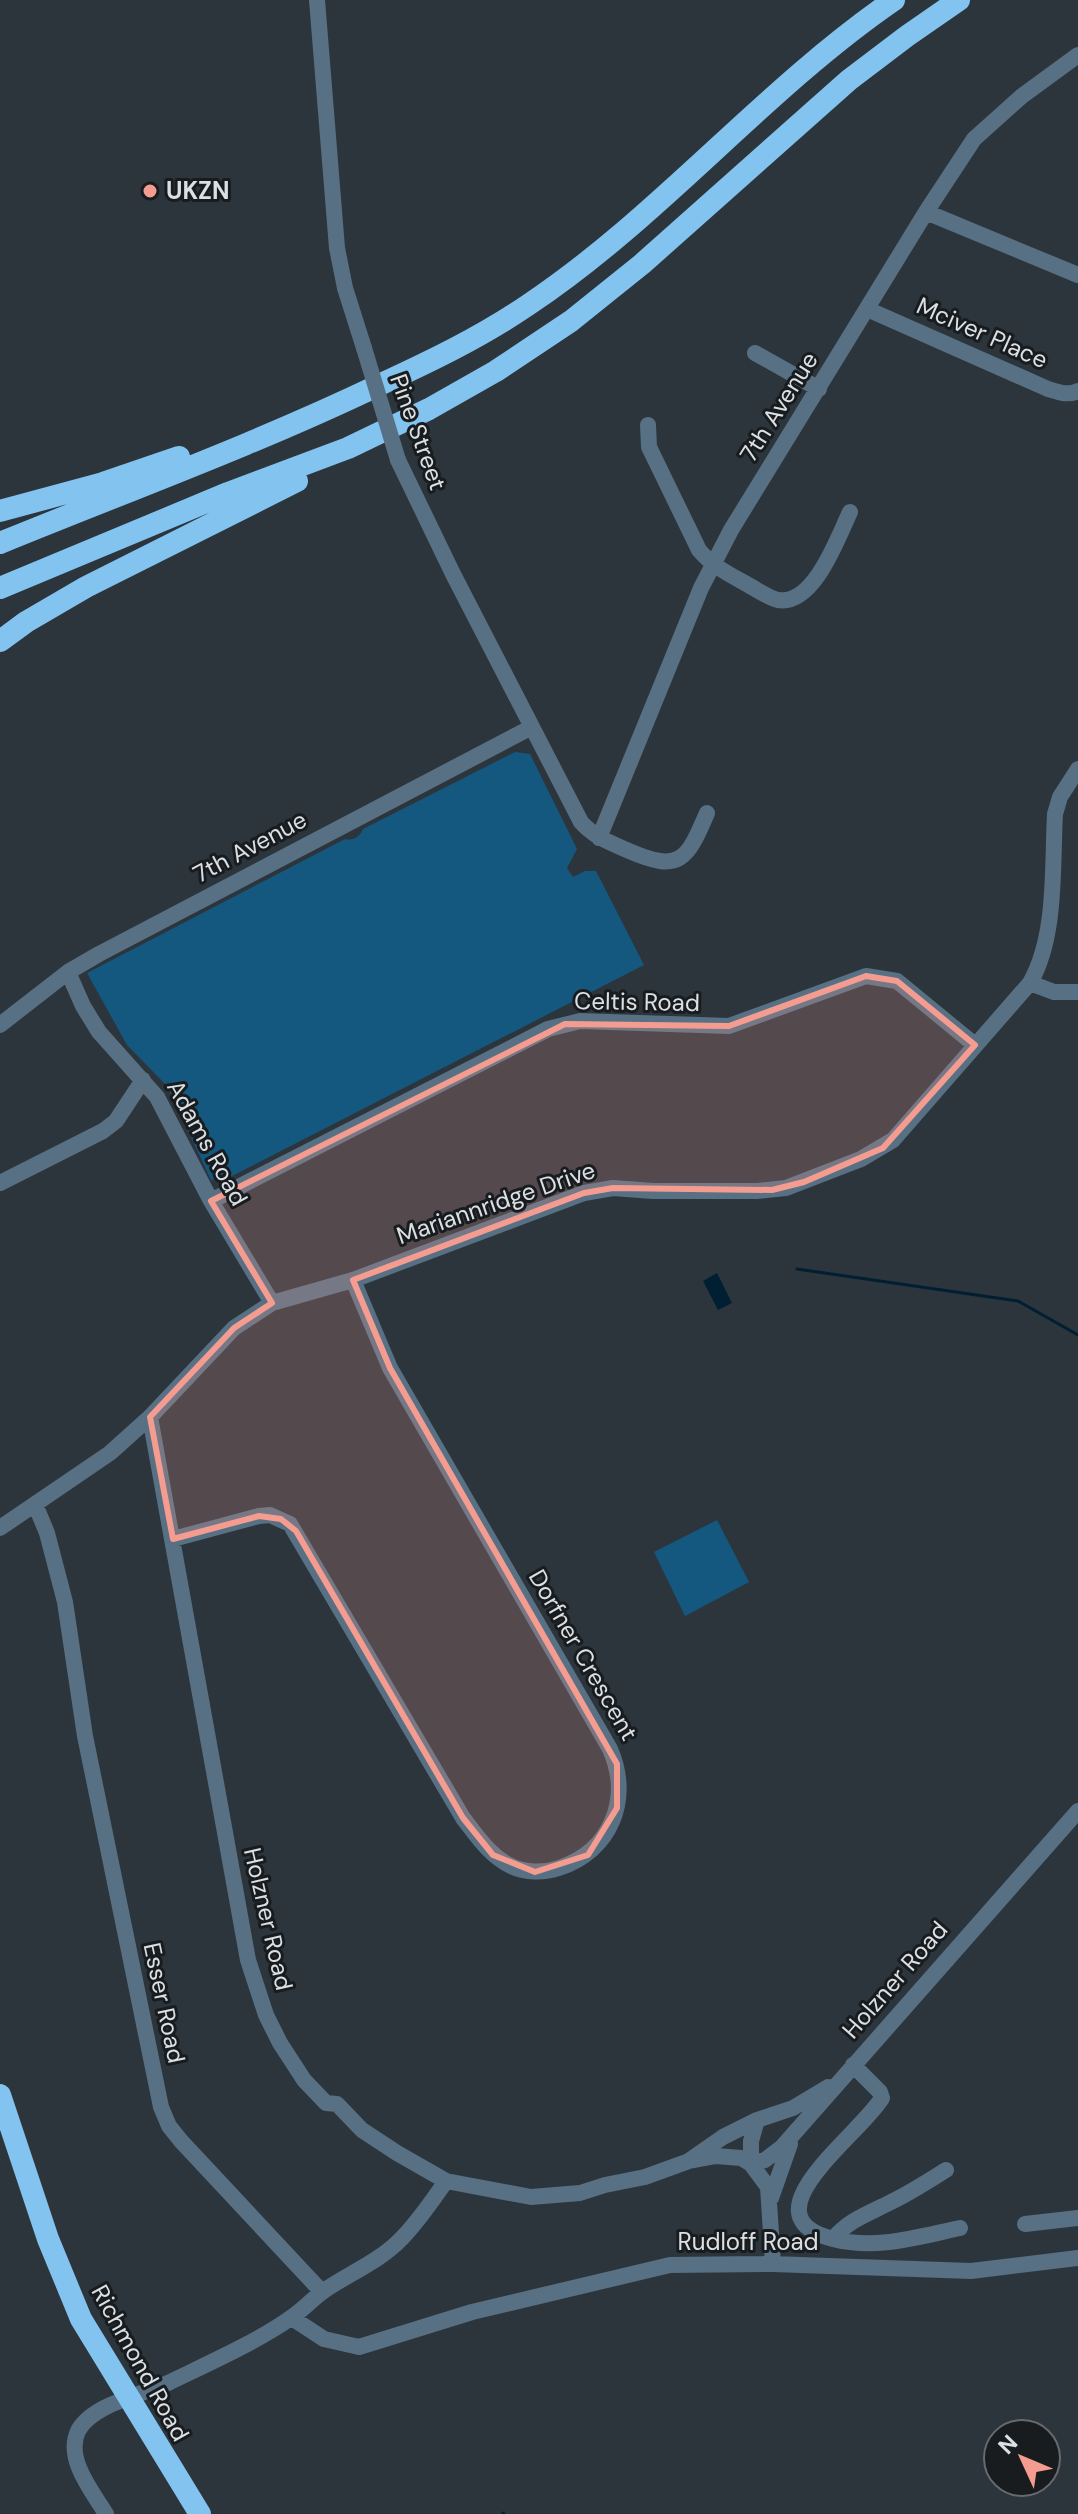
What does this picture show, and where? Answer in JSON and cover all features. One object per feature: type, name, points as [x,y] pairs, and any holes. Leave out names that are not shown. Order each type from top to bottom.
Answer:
[{"type":"highway","points":[[0,543],[333,408],[471,341],[558,284],[626,229],[817,60],[894,0]]},
{"type":"highway","points":[[0,588],[228,493],[348,448],[429,409],[496,371],[571,321],[642,264],[849,80],[959,0]]},
{"type":"highway","points":[[0,511],[103,483],[313,406],[333,408]]},
{"type":"highway","points":[[0,641],[86,587],[313,473],[348,448]]},
{"type":"highway","name":"Richmond Road","points":[[0,2095],[48,2239],[81,2319],[200,2514]]},
{"type":"street","name":"Pine Street","points":[[317,0],[337,248],[345,288],[398,460],[575,813],[588,831],[599,838]]},
{"type":"street","name":"7th Avenue","points":[[599,838],[712,564],[926,212],[985,127],[1078,55]]},
{"type":"street","points":[[926,212],[1078,275]]},
{"type":"street","name":"Mciver Place","points":[[867,309],[1048,389],[1060,393],[1078,391]]},
{"type":"street","points":[[755,353],[819,389]]},
{"type":"street","points":[[648,425],[649,447],[699,550],[712,564],[776,600],[788,600],[807,589],[823,567],[850,512]]},
{"type":"street","name":"7th Avenue","points":[[0,1025],[68,972],[532,727]]},
{"type":"street","name":"Mariannridge Drive","points":[[0,1528],[110,1453],[150,1417],[234,1328],[272,1303],[353,1280],[584,1193],[613,1188],[653,1191],[772,1190],[804,1182],[883,1148],[1030,983],[1042,956],[1048,926],[1055,814],[1060,797],[1078,769]]},
{"type":"street","points":[[575,813],[593,817],[611,812]]},
{"type":"street","points":[[599,838],[647,859],[669,863],[686,853],[694,843],[707,813]]},
{"type":"street","name":"Adams Road","points":[[68,972],[99,1032],[157,1097],[211,1201],[272,1303]]},
{"type":"street","name":"Celtis Road","points":[[211,1201],[548,1029],[565,1024],[580,1021],[729,1026],[866,976],[897,981],[975,1045]]},
{"type":"street","points":[[1030,983],[1054,992],[1078,992]]},
{"type":"street","points":[[0,1183],[103,1131],[116,1121],[143,1080]]},
{"type":"street","name":"Dorfner Crescent","points":[[173,1539],[259,1516],[270,1515],[290,1524],[463,1818],[493,1855],[513,1868],[535,1872],[553,1870],[588,1855],[599,1843],[617,1808],[617,1764],[604,1736],[390,1368],[353,1280]]},
{"type":"street","name":"Holzner Road","points":[[150,1417],[248,1960],[266,2015],[293,2065],[326,2103],[337,2104],[362,2130],[446,2181],[531,2197],[580,2193],[645,2177],[689,2161],[730,2156],[751,2164]]},
{"type":"street","name":"Esser Road","points":[[35,1504],[47,1533],[65,1602],[85,1736],[161,2107],[169,2126],[181,2141],[322,2292]]},
{"type":"street","name":"Holzner Road","points":[[689,2161],[707,2146],[757,2120],[793,2108],[839,2081],[1078,1811]]},
{"type":"street","points":[[853,2065],[880,2092],[882,2098],[808,2183],[798,2208],[798,2218],[812,2234],[853,2244],[873,2245],[960,2228]]},
{"type":"street","points":[[751,2164],[768,2158],[839,2081]]},
{"type":"street","points":[[757,2120],[751,2141],[751,2164],[764,2177],[770,2200],[773,2264]]},
{"type":"street","points":[[770,2200],[787,2149],[798,2129]]},
{"type":"street","points":[[833,2239],[856,2217],[890,2203],[946,2170]]},
{"type":"street","points":[[106,2514],[74,2453],[80,2427],[89,2418],[128,2398],[164,2385],[292,2318],[322,2292],[379,2257],[401,2239],[446,2181]]},
{"type":"street","points":[[1025,2224],[1078,2218]]},
{"type":"street","name":"Rudloff Road","points":[[292,2318],[324,2339],[359,2347],[472,2312],[670,2265],[773,2264],[971,2271],[1078,2258]]},
{"type":"highlighted area","points":[[866,976],[897,981],[975,1045],[883,1148],[804,1182],[772,1190],[613,1188],[584,1193],[353,1280],[390,1368],[617,1764],[617,1808],[588,1855],[535,1872],[493,1855],[463,1818],[296,1531],[281,1519],[259,1516],[173,1539],[150,1417],[234,1328],[272,1303],[211,1201],[565,1024],[729,1026]]},
{"type":"shaded area","points":[[515,752],[530,754],[577,849],[567,868],[573,877],[585,871],[596,871],[644,965],[228,1178],[211,1180],[167,1086],[127,1045],[87,973],[345,839],[356,838],[363,829]]},
{"type":"shaded area","points":[[717,1273],[732,1303],[718,1310],[703,1281]]},
{"type":"shaded area","points":[[717,1520],[749,1582],[685,1616],[654,1552]]},
{"type":"waterway","points":[[797,1269],[1018,1301],[1078,1335]]},
{"type":"place","name":"UKZN","points":[[150,191]]}]
